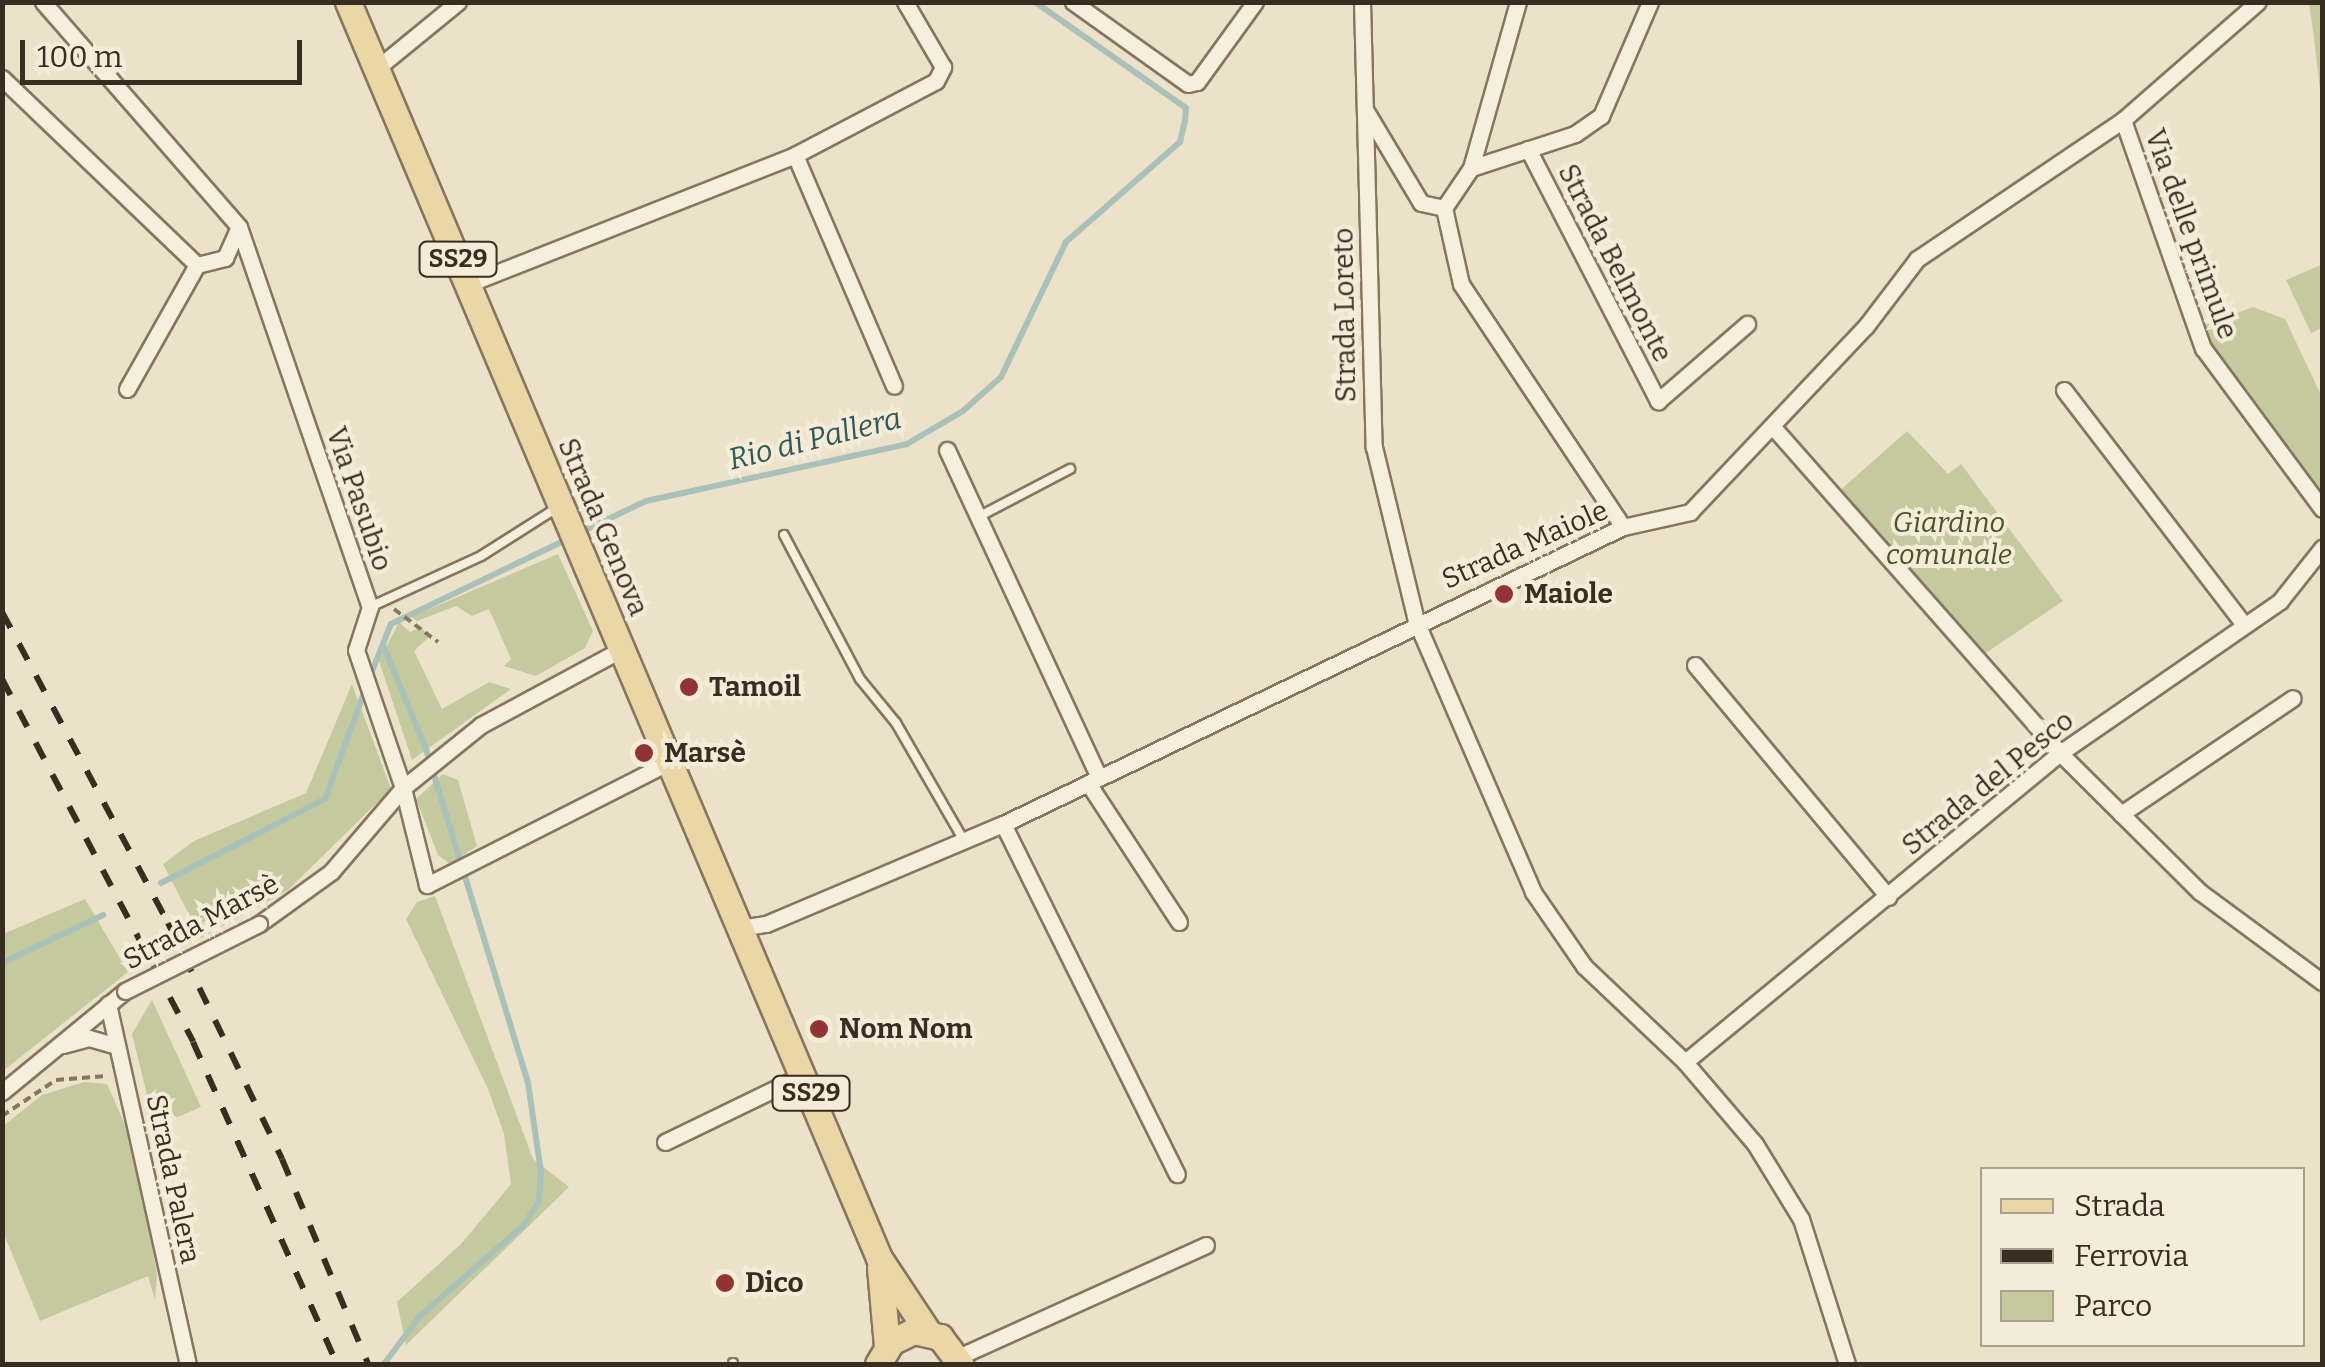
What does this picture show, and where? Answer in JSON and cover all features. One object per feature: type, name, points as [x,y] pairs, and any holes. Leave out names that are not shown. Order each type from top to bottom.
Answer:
[{"type":"main road","name":"Strada Genova","points":[[348,2],[879,1258],[928,1332],[959,1360]]},
{"type":"main road","name":"Strada Genova","points":[[879,1258],[883,1355]]},
{"type":"main road","name":"Strada Genova","points":[[883,1355],[901,1335],[928,1332]]},
{"type":"street","name":"Via Pasubio","points":[[42,2],[239,227],[370,607],[356,650],[403,788]]},
{"type":"street","points":[[376,69],[458,2]]},
{"type":"street","points":[[468,284],[796,155],[936,82],[943,68],[905,2]]},
{"type":"street","points":[[1073,2],[1188,84],[1197,82],[1256,2]]},
{"type":"street","name":"Strada Loreto","points":[[1362,2],[1374,447],[1416,621],[1533,892],[1584,966],[1685,1062],[1755,1144],[1801,1219],[1848,1364]]},
{"type":"street","points":[[1518,2],[1470,168],[1444,208],[1461,284],[1623,526]]},
{"type":"street","points":[[1470,168],[1574,134],[1600,116],[1650,2]]},
{"type":"street","name":"Strada Maiole","points":[[740,928],[1002,824],[1416,621],[1623,526],[1690,512],[1866,326],[1917,259],[2123,120],[2258,2]]},
{"type":"street","points":[[2,78],[197,265]]},
{"type":"street","points":[[1364,109],[1421,204],[1444,208]]},
{"type":"street","name":"Via delle primule","points":[[2123,120],[2203,348],[2322,509]]},
{"type":"street","name":"Strada Belmonte","points":[[1528,150],[1658,401],[1747,324]]},
{"type":"street","points":[[796,155],[894,386]]},
{"type":"street","points":[[127,388],[197,265],[225,258],[239,227]]},
{"type":"street","points":[[2064,390],[2243,624]]},
{"type":"street","points":[[1772,427],[2060,753],[2200,892],[2322,982]]},
{"type":"street","points":[[946,450],[1093,780],[1179,922]]},
{"type":"street","name":"Strada del Pesco","points":[[1685,1062],[2060,753],[2280,602],[2322,548]]},
{"type":"street","name":"Strada Marsè","points":[[2,1092],[124,992],[259,924],[331,872],[403,788],[452,748],[622,649]]},
{"type":"street","points":[[1695,665],[1888,897]]},
{"type":"street","points":[[2121,814],[2293,698]]},
{"type":"street","points":[[403,788],[427,886],[672,761]]},
{"type":"street","points":[[1002,824],[1177,1174]]},
{"type":"street","name":"Strada Palera","points":[[108,1004],[188,1364]]},
{"type":"street","points":[[54,1047],[89,1038],[117,1046]]},
{"type":"street","points":[[665,1142],[804,1076]]},
{"type":"street","points":[[959,1360],[1206,1245]]},
{"type":"lane","points":[[978,517],[1070,468]]},
{"type":"lane","points":[[370,607],[480,556],[564,511]]},
{"type":"lane","points":[[784,535],[860,679],[896,723],[964,841]]},
{"type":"path","points":[[390,606],[438,642]]},
{"type":"path","points":[[2,1116],[56,1080],[91,1075],[127,1084]]},
{"type":"green space","points":[[2309,3],[2322,3],[2322,108],[2314,38]]},
{"type":"green space","points":[[2321,265],[2322,328],[2311,333],[2286,280]]},
{"type":"green space","points":[[2253,307],[2285,319],[2322,397],[2322,487],[2315,491],[2200,327]]},
{"type":"green space","name":"Giardino comunale","points":[[1907,431],[1948,474],[1961,464],[2063,601],[1980,657],[1836,494]]},
{"type":"green space","points":[[558,554],[593,631],[585,648],[536,676],[504,666],[511,659],[489,609],[472,616],[456,606],[417,621],[411,617]]},
{"type":"green space","points":[[399,622],[410,632],[421,627],[429,637],[414,651],[442,709],[489,682],[511,689],[412,760],[379,661]]},
{"type":"green space","points":[[352,684],[391,789],[288,890],[201,938],[163,864],[194,841],[306,793]]},
{"type":"green space","points":[[443,774],[458,780],[477,846],[450,864],[438,855],[416,799]]},
{"type":"green space","points":[[435,896],[533,1159],[569,1187],[406,1345],[397,1302],[461,1244],[511,1184],[504,1134],[488,1089],[406,919],[417,902]]},
{"type":"green space","points":[[85,899],[128,972],[3,1071],[3,934]]},
{"type":"green space","points":[[152,1000],[201,1107],[155,1127],[132,1034]]},
{"type":"green space","points":[[84,1082],[107,1084],[134,1145],[157,1274],[155,1300],[148,1276],[40,1321],[3,1232],[2,1127],[42,1095]]},
{"type":"waterway","name":"Rio di Pallera","points":[[581,532],[646,501],[907,444],[963,411],[1001,377],[1066,242],[1180,142],[1185,121],[1186,108],[1035,2]]},
{"type":"waterway","name":"Rio di Pallera","points":[[369,679],[391,624],[570,538]]},
{"type":"waterway","name":"Rio di Pallera","points":[[383,645],[426,749],[528,1083],[541,1172],[539,1201],[524,1225],[420,1316],[384,1364]]},
{"type":"waterway","name":"Rio di Pallera","points":[[161,883],[325,799],[365,690]]},
{"type":"waterway","name":"Rio di Pallera","points":[[2,963],[103,915]]},
{"type":"railway","points":[[2,612],[168,923],[282,1159],[368,1364]]},
{"type":"railway","points":[[2,679],[193,1042],[337,1364]]},
{"type":"place","name":"Maiole","points":[[1504,594]]},
{"type":"place","name":"Tamoil","points":[[689,687]]},
{"type":"place","name":"Marsè","points":[[644,753]]},
{"type":"place","name":"Nom Nom","points":[[819,1029]]},
{"type":"place","name":"Dico","points":[[725,1283]]}]
